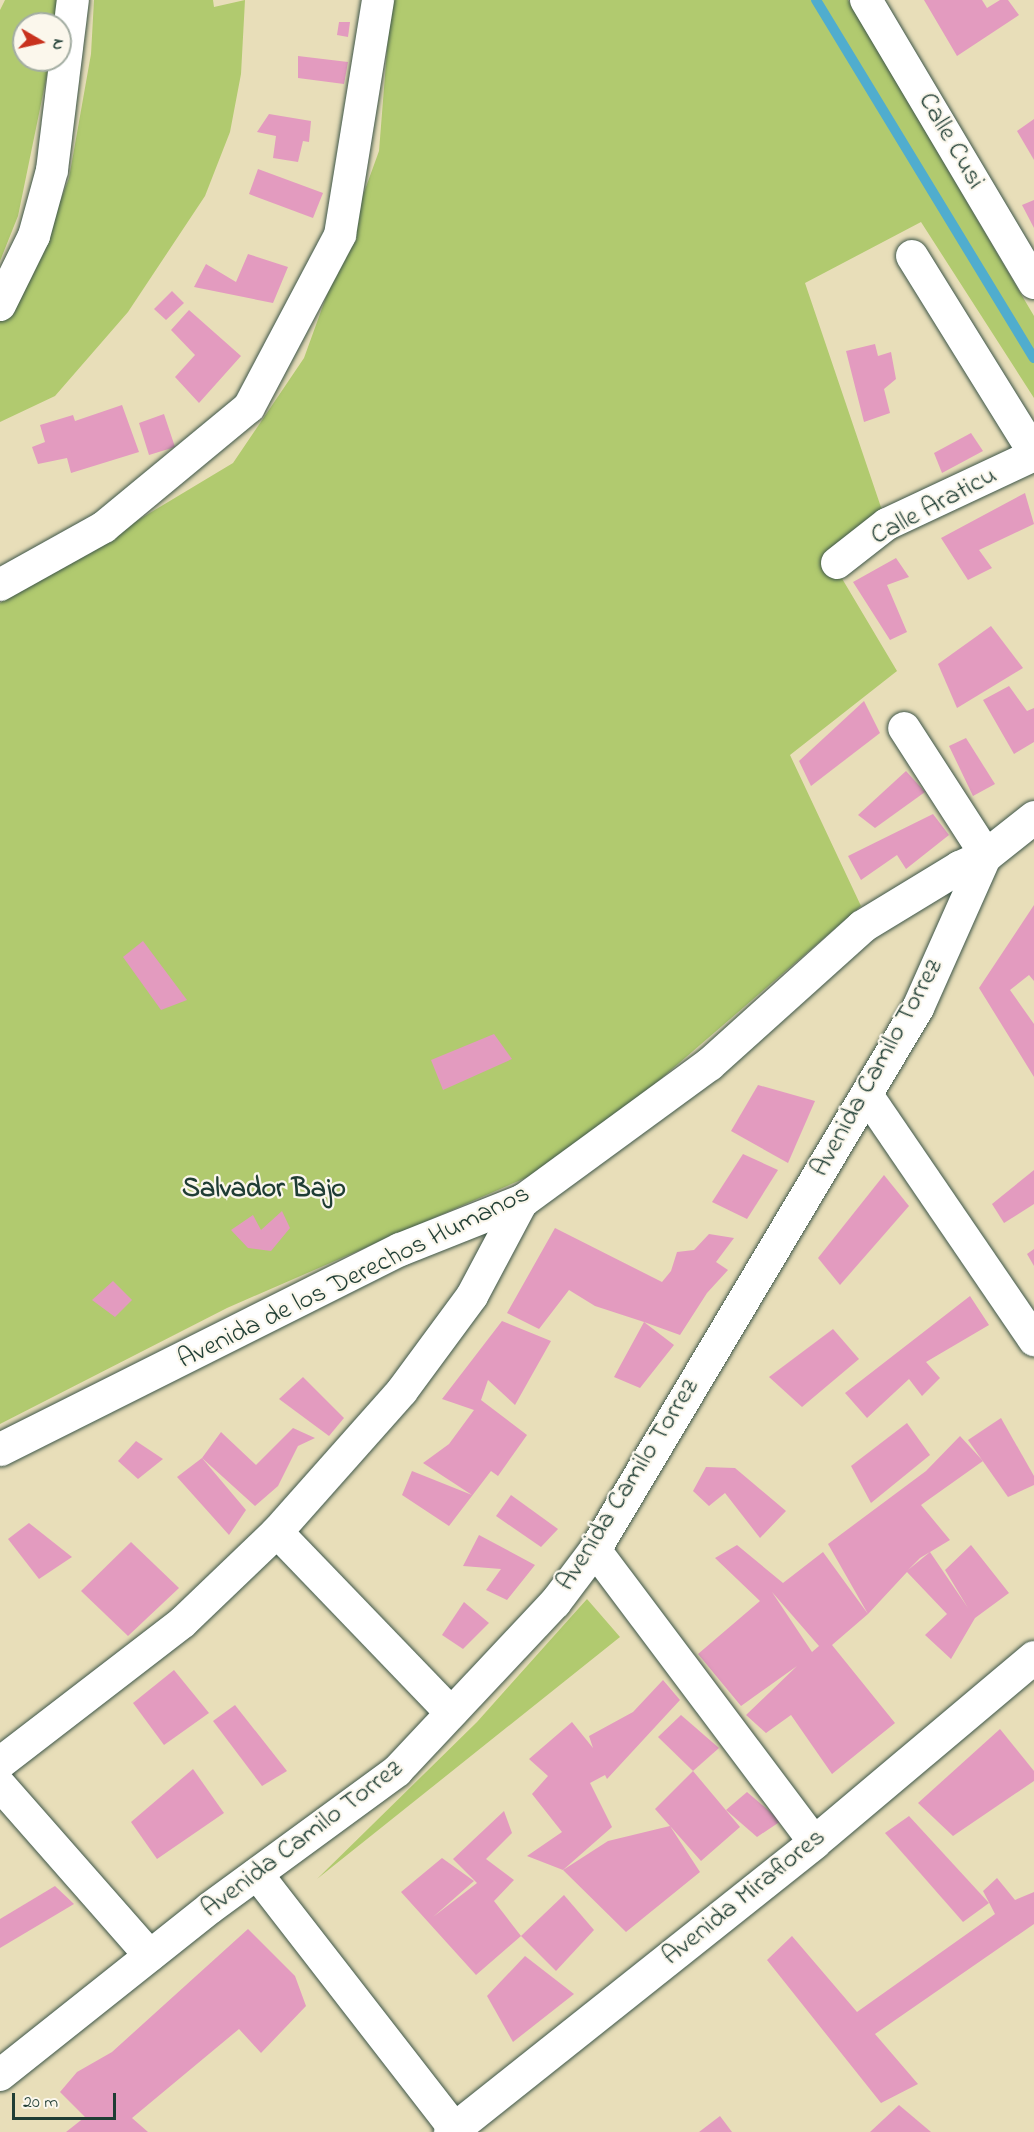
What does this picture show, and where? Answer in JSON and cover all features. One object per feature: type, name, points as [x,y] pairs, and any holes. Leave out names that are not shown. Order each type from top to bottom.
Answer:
[{"type":"street","points":[[0,305],[34,236],[52,170],[73,0]]},
{"type":"street","points":[[0,585],[104,527],[249,407],[340,235],[378,0]]},
{"type":"street","name":"Calle Cusi","points":[[866,0],[1034,283]]},
{"type":"street","points":[[912,256],[1034,454]]},
{"type":"street","name":"Calle Araticu","points":[[837,563],[887,524],[1034,454]]},
{"type":"street","points":[[904,728],[986,855]]},
{"type":"street","name":"Avenida de los Derechos Humanos","points":[[0,1449],[400,1249],[523,1200],[709,1064],[862,926],[959,867],[986,855],[1034,817]]},
{"type":"street","name":"Avenida Camilo Torrez","points":[[0,2075],[257,1874],[397,1771],[555,1604],[595,1550],[680,1401],[918,1008],[986,855]]},
{"type":"street","points":[[867,1095],[1034,1340]]},
{"type":"street","points":[[0,1763],[183,1622],[277,1532],[402,1391],[472,1296],[523,1200]]},
{"type":"street","points":[[277,1532],[451,1713]]},
{"type":"street","points":[[595,1550],[814,1842]]},
{"type":"street","name":"Avenida Miraflores","points":[[452,2130],[814,1842],[1034,1657]]},
{"type":"street","points":[[0,1785],[150,1956]]},
{"type":"street","points":[[257,1874],[452,2130]]},
{"type":"green space","points":[[5,0],[58,0],[56,12],[12,12],[12,72],[48,72],[18,216],[0,261],[0,10]]},
{"type":"green space","points":[[94,0],[213,0],[214,7],[245,0],[241,74],[230,132],[205,196],[128,312],[55,396],[0,422],[0,320],[31,279],[69,178],[91,54]]},
{"type":"green space","points":[[391,0],[848,0],[1034,316],[1034,398],[921,222],[805,283],[886,522],[828,555],[897,671],[790,755],[861,906],[634,1102],[546,1169],[227,1308],[0,1424],[0,603],[233,463],[304,358],[379,151]]},
{"type":"green space","points":[[587,1599],[620,1637],[317,1879],[477,1722]]},
{"type":"building","points":[[924,0],[982,0],[987,8],[1000,0],[1008,0],[1019,15],[957,56]]},
{"type":"building","points":[[339,22],[350,22],[348,37],[337,35]]},
{"type":"building","points":[[298,56],[348,62],[344,84],[298,78]]},
{"type":"building","points":[[269,114],[311,121],[309,142],[303,141],[298,162],[273,158],[276,136],[257,132]]},
{"type":"building","points":[[1034,119],[1034,160],[1017,131]]},
{"type":"building","points":[[258,169],[323,193],[313,218],[249,194]]},
{"type":"building","points":[[1034,200],[1034,228],[1022,205]]},
{"type":"building","points":[[248,254],[288,267],[273,303],[194,287],[206,264],[236,282]]},
{"type":"building","points":[[172,291],[184,303],[166,320],[154,309]]},
{"type":"building","points":[[189,310],[241,356],[199,403],[175,377],[195,355],[171,330]]},
{"type":"building","points":[[875,344],[878,356],[891,352],[896,379],[884,389],[890,413],[864,422],[846,351]]},
{"type":"building","points":[[122,405],[139,452],[71,473],[67,458],[38,464],[32,447],[45,442],[40,425],[73,415],[75,421]]},
{"type":"building","points":[[164,414],[175,447],[149,455],[139,423]]},
{"type":"building","points":[[971,433],[983,451],[942,473],[934,453]]},
{"type":"building","points":[[1025,493],[1034,524],[979,550],[992,568],[968,580],[941,538]]},
{"type":"building","points":[[896,558],[909,577],[887,585],[907,632],[890,640],[853,582]]},
{"type":"building","points":[[991,626],[1023,668],[957,708],[938,664]]},
{"type":"building","points":[[1009,686],[1027,711],[1034,708],[1034,742],[1014,754],[983,700]]},
{"type":"building","points":[[864,701],[880,733],[811,786],[799,761]]},
{"type":"building","points":[[966,738],[995,784],[973,796],[949,746]]},
{"type":"building","points":[[906,771],[925,792],[875,828],[858,815]]},
{"type":"building","points":[[933,814],[949,835],[906,869],[897,855],[861,880],[848,856]]},
{"type":"building","points":[[1034,905],[1034,981],[1029,975],[1010,990],[1034,1024],[1034,1077],[979,988]]},
{"type":"building","points":[[143,941],[187,1000],[161,1010],[123,957]]},
{"type":"building","points":[[494,1034],[512,1059],[443,1090],[431,1060]]},
{"type":"building","points":[[758,1085],[815,1101],[788,1163],[731,1131]]},
{"type":"building","points":[[743,1154],[778,1170],[747,1219],[712,1202]]},
{"type":"building","points":[[1034,1170],[1034,1204],[1004,1223],[992,1204]]},
{"type":"building","points":[[884,1175],[909,1206],[840,1285],[818,1258]]},
{"type":"building","points":[[282,1211],[290,1228],[271,1251],[248,1248],[231,1230],[253,1215],[261,1230]]},
{"type":"building","points":[[555,1228],[662,1282],[671,1271],[677,1252],[694,1250],[709,1234],[734,1238],[716,1262],[728,1270],[707,1293],[680,1335],[595,1306],[569,1290],[539,1329],[507,1313]]},
{"type":"building","points":[[1034,1249],[1034,1266],[1027,1254]]},
{"type":"building","points":[[113,1281],[132,1300],[115,1317],[92,1300]]},
{"type":"building","points":[[970,1296],[989,1325],[926,1362],[940,1378],[922,1396],[909,1379],[867,1418],[845,1393]]},
{"type":"building","points":[[502,1321],[551,1341],[515,1405],[488,1380],[481,1400],[527,1435],[498,1476],[491,1471],[449,1526],[402,1495],[412,1471],[472,1495],[423,1463],[449,1444],[474,1410],[442,1399]]},
{"type":"building","points":[[644,1322],[674,1345],[640,1388],[614,1377]]},
{"type":"building","points":[[833,1329],[859,1359],[802,1407],[769,1377]]},
{"type":"building","points":[[303,1377],[344,1418],[329,1436],[279,1399]]},
{"type":"building","points":[[1001,1418],[1034,1476],[1034,1485],[1008,1497],[968,1440]]},
{"type":"building","points":[[907,1423],[930,1455],[871,1503],[851,1466]]},
{"type":"building","points":[[293,1428],[315,1438],[298,1446],[278,1486],[255,1506],[202,1458],[221,1432],[256,1465]]},
{"type":"building","points":[[960,1436],[983,1461],[921,1505],[950,1540],[930,1552],[968,1608],[945,1570],[971,1545],[1009,1593],[975,1618],[951,1659],[925,1635],[947,1614],[907,1572],[868,1614],[828,1544],[926,1471]],"holes":[[[930,1552],[908,1570],[920,1558]]]},
{"type":"building","points":[[136,1441],[163,1459],[138,1479],[118,1461]]},
{"type":"building","points":[[202,1458],[246,1510],[229,1535],[177,1477]]},
{"type":"building","points":[[706,1467],[735,1468],[786,1511],[760,1538],[725,1493],[709,1506],[693,1491]]},
{"type":"building","points":[[511,1495],[558,1529],[541,1547],[496,1516]]},
{"type":"building","points":[[29,1523],[72,1557],[39,1579],[8,1539]]},
{"type":"building","points":[[479,1535],[535,1565],[507,1600],[486,1590],[501,1569],[463,1566]]},
{"type":"building","points":[[131,1542],[179,1588],[128,1636],[81,1591]]},
{"type":"building","points":[[737,1545],[783,1583],[823,1552],[868,1614],[832,1645],[895,1723],[832,1774],[791,1715],[766,1733],[746,1715],[797,1666],[741,1706],[698,1654],[760,1601],[715,1558]],"holes":[[[772,1592],[819,1646],[812,1652]]]},
{"type":"building","points":[[464,1602],[489,1623],[463,1649],[442,1635]]},
{"type":"building","points":[[174,1670],[209,1713],[164,1745],[133,1703]]},
{"type":"building","points":[[663,1680],[680,1700],[607,1779],[605,1775],[590,1783],[612,1827],[563,1870],[527,1856],[562,1832],[532,1794],[548,1776],[529,1759],[572,1722],[593,1748],[589,1736],[633,1712]]},
{"type":"building","points":[[235,1705],[287,1771],[262,1786],[213,1721]]},
{"type":"building","points":[[681,1715],[719,1748],[693,1771],[658,1737]]},
{"type":"building","points":[[1000,1729],[1034,1771],[1034,1781],[953,1836],[918,1803]]},
{"type":"building","points":[[193,1769],[224,1813],[157,1859],[131,1822]]},
{"type":"building","points":[[693,1771],[740,1827],[701,1861],[655,1809]]},
{"type":"building","points":[[747,1792],[781,1821],[757,1837],[726,1810]]},
{"type":"building","points":[[504,1811],[512,1833],[486,1859],[514,1880],[494,1901],[521,1936],[476,1975],[401,1892],[442,1858],[474,1881],[433,1917],[477,1883],[453,1859]]},
{"type":"building","points":[[909,1816],[989,1903],[963,1922],[885,1833]]},
{"type":"building","points":[[670,1826],[700,1872],[626,1932],[563,1870],[608,1841]]},
{"type":"building","points":[[997,1878],[1015,1900],[1034,1892],[1034,1924],[875,2034],[918,2084],[881,2103],[767,1960],[792,1936],[857,2012],[995,1914],[983,1891]]},
{"type":"building","points":[[55,1886],[74,1904],[0,1948],[0,1919]]},
{"type":"building","points":[[564,1895],[594,1930],[556,1971],[521,1936]]},
{"type":"building","points":[[248,1929],[295,1976],[306,2006],[261,2053],[239,2029],[132,2118],[148,2132],[66,2132],[85,2117],[60,2092],[77,2072],[112,2052]]},
{"type":"building","points":[[525,1956],[574,1994],[513,2042],[487,1996]]},
{"type":"building","points":[[899,2105],[931,2132],[870,2132]]},
{"type":"building","points":[[720,2116],[732,2132],[699,2132]]},
{"type":"waterway","points":[[816,0],[1034,358]]},
{"type":"district","name":"Salvador Bajo","points":[[264,1190]]}]
